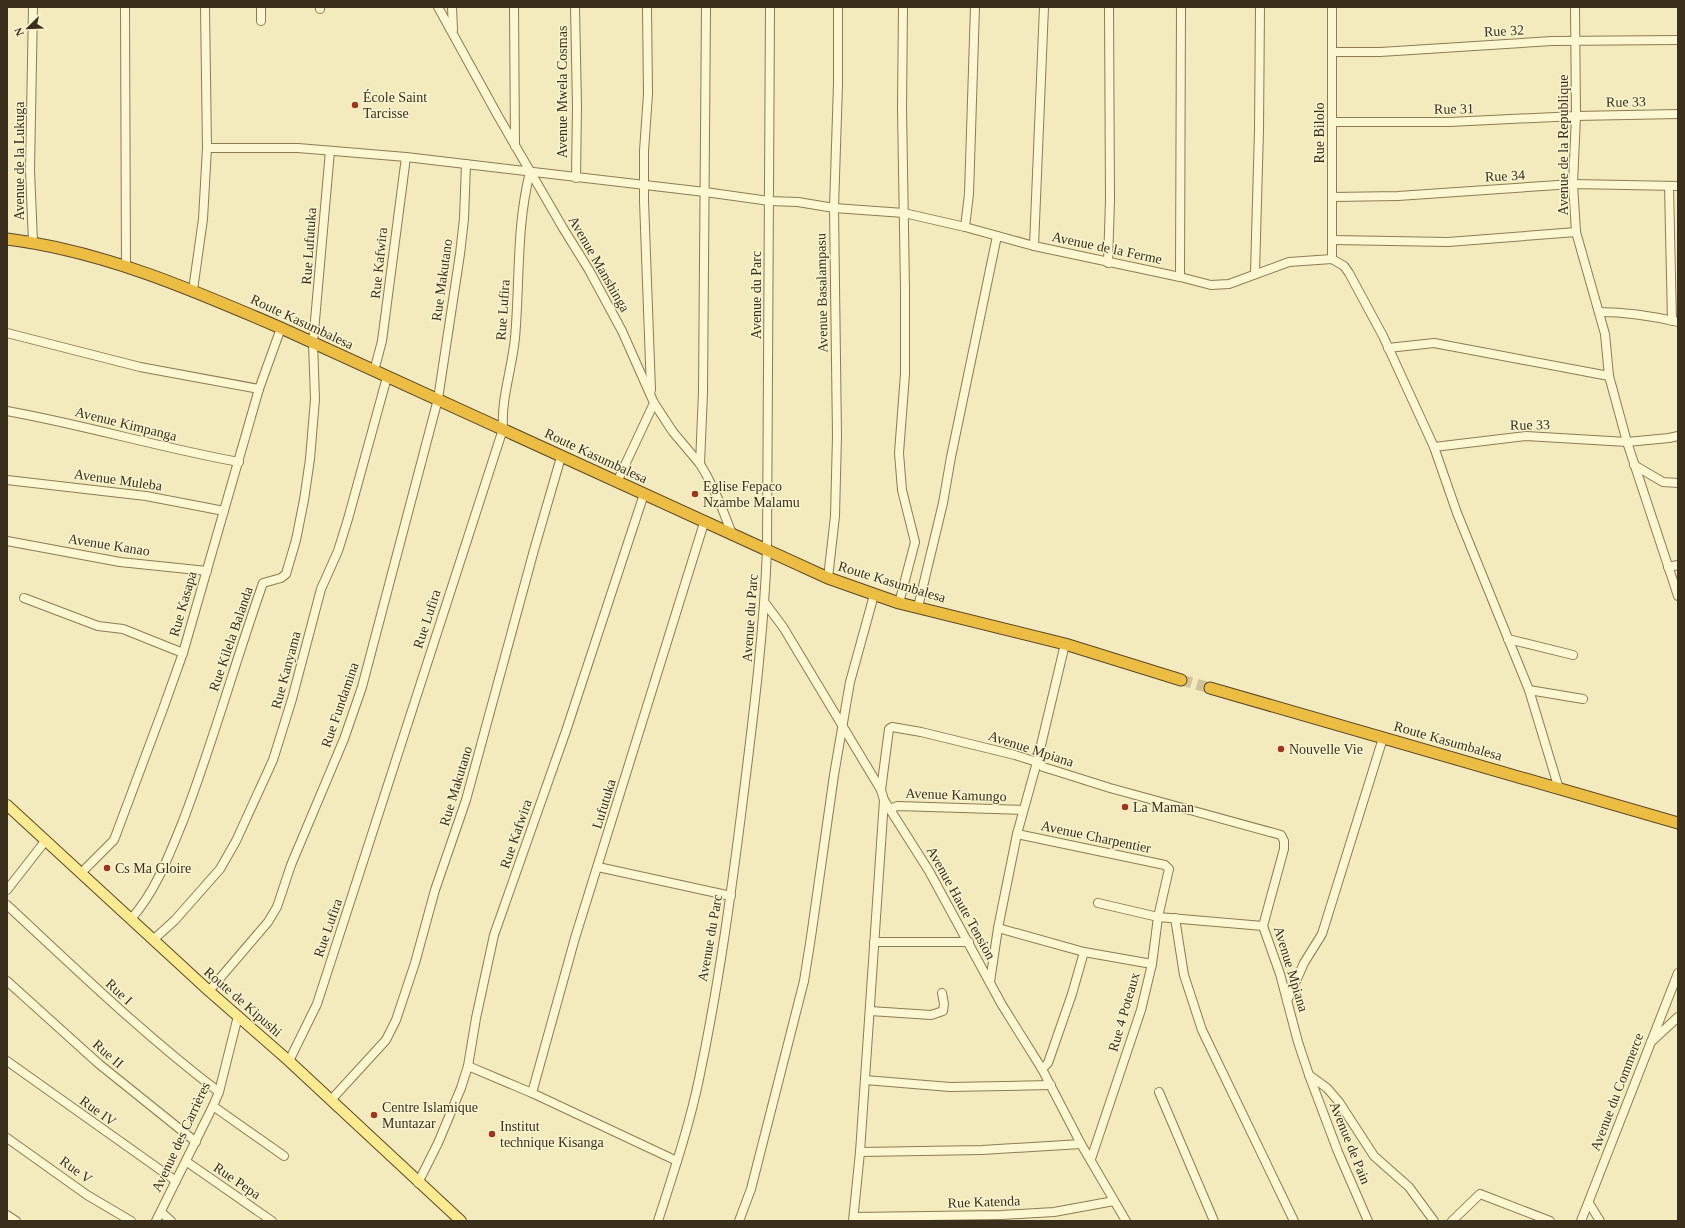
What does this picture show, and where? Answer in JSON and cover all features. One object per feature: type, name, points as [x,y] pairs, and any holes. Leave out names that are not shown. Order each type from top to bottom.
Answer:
[{"type":"highway","name":"Route Kasumbalesa","points":[[7,239],[33,242],[126,266],[193,290],[281,328],[503,429],[704,523],[767,549],[828,578],[899,603],[1065,644],[1181,680]]},
{"type":"highway","name":"Route Kasumbalesa","points":[[1210,688],[1678,823]]},
{"type":"main road","name":"Route de Kipushi","points":[[7,805],[209,991],[289,1061],[461,1221]]},
{"type":"street","name":"Avenue de la Lukuga","points":[[33,7],[30,170],[33,242]]},
{"type":"street","points":[[125,7],[126,266]]},
{"type":"street","points":[[193,290],[203,219],[207,148],[205,7]]},
{"type":"street","points":[[261,7],[261,21]]},
{"type":"street","name":"Avenue Manshinga","points":[[438,7],[454,33],[515,146],[589,270],[622,331],[652,395],[654,403],[673,432],[700,464],[720,503],[732,534]]},
{"type":"street","points":[[452,7],[454,33]]},
{"type":"street","points":[[514,7],[515,146]]},
{"type":"street","name":"Avenue Mwela Cosmas","points":[[575,7],[577,106],[576,178]]},
{"type":"street","points":[[647,7],[648,94],[644,185],[645,255],[652,395]]},
{"type":"street","points":[[700,464],[703,392],[706,7]]},
{"type":"street","name":"Avenue du Parc","points":[[658,1221],[677,1161],[698,1080],[731,896],[760,664],[765,603],[767,549],[770,7]]},
{"type":"street","name":"Avenue Basalampasu","points":[[828,578],[834,516],[836,436],[834,208],[838,7]]},
{"type":"street","points":[[899,603],[916,542],[902,490],[899,453],[905,374],[906,289],[903,7]]},
{"type":"street","points":[[965,227],[969,194],[975,7]]},
{"type":"street","points":[[1034,246],[1044,7]]},
{"type":"street","points":[[1108,263],[1110,185],[1109,7]]},
{"type":"street","points":[[1180,277],[1181,7]]},
{"type":"street","points":[[1256,274],[1260,7]]},
{"type":"street","name":"Rue Bilolo","points":[[1332,7],[1332,260]]},
{"type":"street","name":"Avenue de la Republique","points":[[1575,7],[1576,116],[1573,184],[1576,232],[1600,312],[1606,341],[1609,376],[1627,442],[1678,596]]},
{"type":"street","name":"Rue 32","points":[[1332,52],[1380,52],[1552,41],[1678,40]]},
{"type":"street","name":"Rue 33","points":[[1576,116],[1678,114]]},
{"type":"street","name":"Rue 31","points":[[1332,122],[1449,122],[1576,116]]},
{"type":"street","name":"Avenue de la Ferme","points":[[207,148],[267,147],[406,157],[705,192],[769,201],[798,202],[834,208],[904,213],[965,227],[1034,246],[1211,285],[1229,284],[1289,262],[1332,260]]},
{"type":"street","name":"Rue Lufutuka","points":[[313,343],[330,151]]},
{"type":"street","name":"Rue Kafwira","points":[[374,371],[384,326],[406,157]]},
{"type":"street","name":"Rue Makutano","points":[[438,400],[460,254],[464,219],[466,164]]},
{"type":"street","name":"Rue Lufira","points":[[289,1061],[317,1004],[503,429],[502,410],[511,363],[516,317],[522,215],[530,172]]},
{"type":"street","name":"Rue 34","points":[[1333,197],[1398,196],[1573,184],[1678,186]]},
{"type":"street","points":[[1600,312],[1621,312],[1675,322],[1669,186]]},
{"type":"street","points":[[1333,240],[1448,242],[1576,232]]},
{"type":"street","points":[[918,607],[943,503],[996,236]]},
{"type":"street","points":[[1332,260],[1344,266],[1349,273],[1388,348],[1434,447],[1457,513],[1529,690],[1559,789]]},
{"type":"street","name":"Rue Kasapa","points":[[81,873],[114,840],[183,653],[259,389],[281,328]]},
{"type":"street","points":[[7,333],[140,367],[259,389]]},
{"type":"street","name":"Rue Kilela Balanda","points":[[131,919],[142,907],[153,889],[197,785],[264,583],[281,578],[286,574],[296,540],[310,459],[315,399],[313,343]]},
{"type":"street","points":[[1388,348],[1434,343],[1609,376]]},
{"type":"street","name":"Rue Kanyama","points":[[153,940],[175,920],[220,869],[236,842],[273,760],[292,699],[321,589],[338,551],[348,519],[387,377]]},
{"type":"street","name":"Rue Fundamina","points":[[209,991],[268,922],[277,907],[291,865],[344,739],[364,682],[438,400]]},
{"type":"street","points":[[617,482],[654,403]]},
{"type":"street","name":"Avenue Kimpanga","points":[[7,411],[48,419],[185,452],[239,462]]},
{"type":"street","name":"Rue 33","points":[[1434,447],[1526,436],[1627,442],[1678,436]]},
{"type":"street","name":"Rue Makutano","points":[[331,1100],[386,1040],[396,1020],[415,963],[435,890],[466,800],[561,457]]},
{"type":"street","points":[[1634,465],[1663,482],[1678,483]]},
{"type":"street","name":"Avenue Muleba","points":[[7,480],[146,496],[224,511]]},
{"type":"street","name":"Rue Kafwira","points":[[418,1182],[450,1116],[468,1066],[476,1018],[494,935],[566,731],[644,494]]},
{"type":"street","name":"Lufutuka","points":[[532,1093],[575,938],[704,523]]},
{"type":"street","name":"Avenue Kanao","points":[[7,540],[120,562],[207,570]]},
{"type":"street","points":[[1668,567],[1678,565]]},
{"type":"street","points":[[740,1221],[751,1189],[804,981],[834,775],[850,682],[874,595]]},
{"type":"street","points":[[24,598],[98,626],[124,629],[183,653]]},
{"type":"street","name":"Avenue Haute Tension","points":[[765,603],[783,627],[843,729],[882,790],[884,800],[929,871],[1014,1026],[1042,1069],[1081,1144],[1126,1221]]},
{"type":"street","points":[[1508,639],[1573,655]]},
{"type":"street","name":"Avenue Charpentier","points":[[990,982],[998,928],[1017,834],[1037,762],[1065,644]]},
{"type":"street","points":[[1529,690],[1583,699]]},
{"type":"street","name":"Avenue Mpiana","points":[[882,790],[889,729],[892,727],[921,732],[1037,762],[1043,767],[1110,788],[1281,835],[1284,841],[1284,849],[1263,926],[1280,974],[1309,1075]]},
{"type":"street","points":[[1287,1001],[1304,963],[1322,934],[1383,738]]},
{"type":"street","points":[[853,1219],[860,1152],[884,800]]},
{"type":"street","name":"Avenue Kamungo","points":[[890,809],[897,806],[1023,810]]},
{"type":"street","name":"Avenue Charpentier","points":[[1017,834],[1165,865],[1169,869]]},
{"type":"street","points":[[7,890],[46,840]]},
{"type":"street","points":[[598,867],[731,896]]},
{"type":"street","name":"Rue 4 Poteaux","points":[[1091,1160],[1141,1010],[1152,964],[1158,917],[1169,869]]},
{"type":"street","points":[[1098,903],[1158,917],[1263,926]]},
{"type":"street","name":"Rue I","points":[[7,905],[128,1017],[187,1068],[219,1092]]},
{"type":"street","points":[[1175,918],[1184,975],[1202,1030],[1294,1221]]},
{"type":"street","points":[[998,928],[1084,952],[1152,964]]},
{"type":"street","points":[[874,942],[968,942]]},
{"type":"street","points":[[1042,1069],[1048,1063],[1070,1001],[1084,952]]},
{"type":"street","name":"Avenue du Commerce","points":[[1581,1221],[1678,973]]},
{"type":"street","name":"Rue II","points":[[7,981],[99,1064],[196,1142]]},
{"type":"street","points":[[870,1010],[931,1015],[939,1014],[943,1011],[944,1004],[942,993]]},
{"type":"street","name":"Avenue des Carrières","points":[[156,1221],[187,1162],[219,1092],[238,1016]]},
{"type":"street","points":[[1649,1044],[1678,1017]]},
{"type":"street","name":"Rue IV","points":[[7,1061],[176,1181]]},
{"type":"street","points":[[468,1066],[532,1093],[677,1161]]},
{"type":"street","points":[[1309,1075],[1327,1088],[1339,1102],[1374,1156],[1409,1187],[1434,1221]]},
{"type":"street","name":"Avenue de Pain","points":[[1309,1075],[1338,1152],[1368,1221]]},
{"type":"street","points":[[865,1080],[950,1087],[1051,1085]]},
{"type":"street","points":[[1159,1092],[1214,1221]]},
{"type":"street","points":[[213,1106],[284,1156]]},
{"type":"street","name":"Rue V","points":[[7,1138],[87,1195],[131,1221]]},
{"type":"street","points":[[860,1152],[982,1150],[1081,1144]]},
{"type":"street","name":"Rue Pepa","points":[[187,1162],[272,1221]]},
{"type":"street","points":[[1452,1221],[1480,1194],[1550,1221]]},
{"type":"street","name":"Rue Katenda","points":[[853,1219],[1054,1212],[1114,1201]]},
{"type":"street","points":[[1589,1203],[1600,1221]]},
{"type":"street","points":[[161,1212],[171,1221]]},
{"type":"street","points":[[7,1215],[16,1221]]},
{"type":"tunnel","points":[[1181,680],[1210,688]]},
{"type":"place","name":"École Saint Tarcisse","points":[[355,105]]},
{"type":"place","name":"Eglise Fepaco Nzambe Malamu","points":[[695,494]]},
{"type":"place","name":"Nouvelle Vie","points":[[1281,749]]},
{"type":"place","name":"La Maman","points":[[1125,807]]},
{"type":"place","name":"Cs Ma Gloire","points":[[107,868]]},
{"type":"place","name":"Centre Islamique Muntazar","points":[[374,1115]]},
{"type":"place","name":"Institut technique Kisanga","points":[[492,1134]]}]
